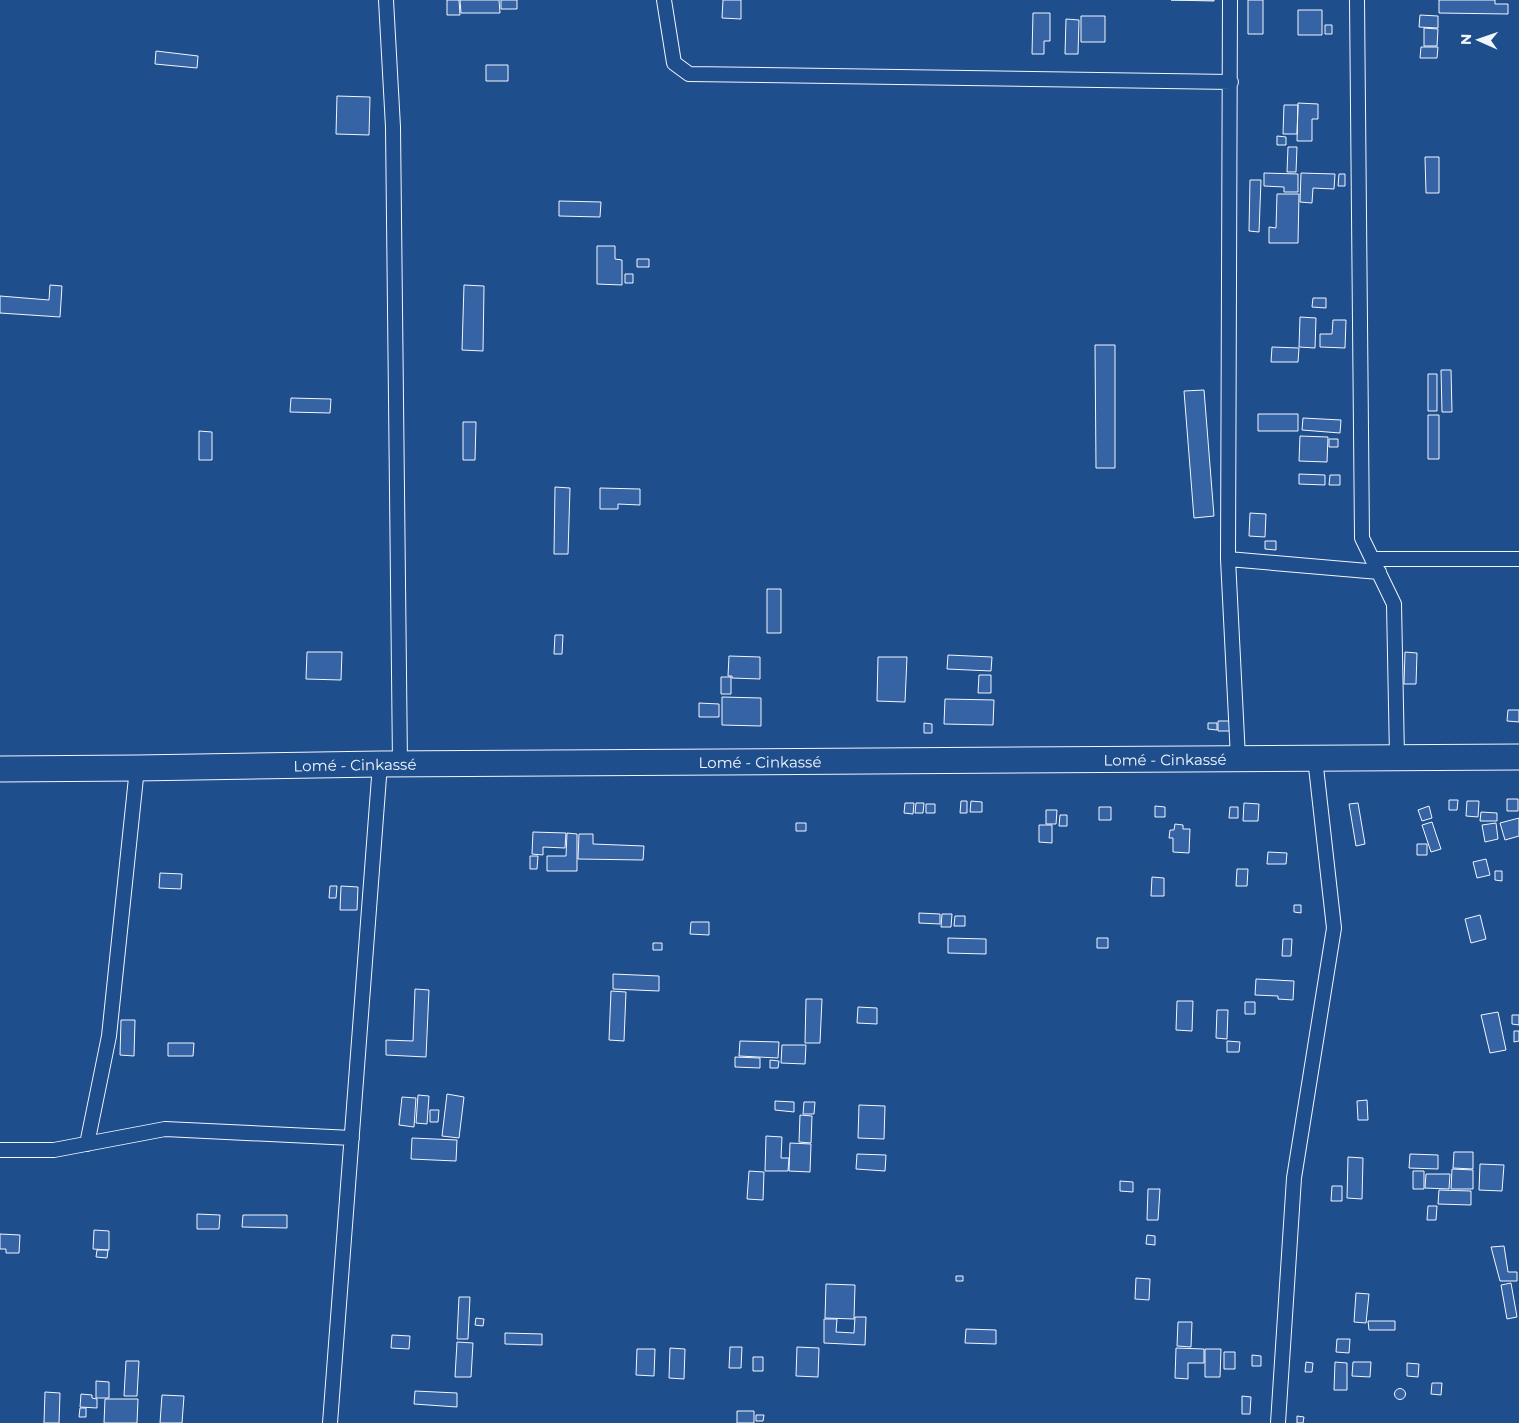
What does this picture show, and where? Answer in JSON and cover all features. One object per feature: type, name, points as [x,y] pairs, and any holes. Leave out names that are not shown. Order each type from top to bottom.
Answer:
[{"type":"highway","name":"Lomé - Cinkassé","points":[[0,769],[390,764],[1519,756]]},
{"type":"street","points":[[330,1423],[352,1138],[390,764],[393,128],[386,0]]},
{"type":"street","points":[[664,0],[674,63],[689,74],[1231,82]]},
{"type":"street","points":[[1230,0],[1228,559],[1238,758]]},
{"type":"street","points":[[1357,0],[1362,538],[1394,604],[1398,758]]},
{"type":"street","points":[[1228,559],[1379,572]]},
{"type":"street","points":[[1372,560],[1519,559]]},
{"type":"street","points":[[1278,1423],[1294,1178],[1334,928],[1315,758]]},
{"type":"street","points":[[87,1144],[109,1036],[137,768]]},
{"type":"street","points":[[0,1150],[54,1150],[165,1130],[352,1138]]},
{"type":"building","points":[[447,0],[459,0],[460,15],[447,15]]},
{"type":"building","points":[[460,0],[499,0],[500,13],[461,13]]},
{"type":"building","points":[[501,0],[517,0],[517,9],[501,9]]},
{"type":"building","points":[[723,0],[741,0],[741,19],[722,18]]},
{"type":"building","points":[[1171,0],[1214,0],[1214,1]]},
{"type":"building","points":[[1248,0],[1263,0],[1263,34],[1248,34]]},
{"type":"building","points":[[1439,0],[1495,0],[1495,4],[1508,4],[1508,14],[1439,13]]},
{"type":"building","points":[[1298,10],[1322,10],[1322,35],[1298,35]]},
{"type":"building","points":[[1033,13],[1050,13],[1050,41],[1044,41],[1044,54],[1032,54]]},
{"type":"building","points":[[1420,15],[1438,16],[1438,28],[1419,27]]},
{"type":"building","points":[[1081,16],[1105,16],[1105,42],[1081,42]]},
{"type":"building","points":[[1066,19],[1079,20],[1078,54],[1065,54]]},
{"type":"building","points":[[1325,25],[1332,25],[1332,34],[1325,34]]},
{"type":"building","points":[[1424,28],[1438,29],[1437,46],[1424,46]]},
{"type":"building","points":[[1421,47],[1438,47],[1437,58],[1420,58]]},
{"type":"building","points":[[156,51],[198,56],[197,68],[155,64]]},
{"type":"building","points":[[486,65],[508,65],[508,81],[486,81]]},
{"type":"building","points":[[337,96],[370,97],[369,135],[336,134]]},
{"type":"building","points":[[1298,103],[1318,104],[1318,119],[1312,119],[1312,141],[1297,141]]},
{"type":"building","points":[[1284,105],[1298,105],[1297,134],[1283,134]]},
{"type":"building","points":[[1277,136],[1286,137],[1286,145],[1277,145]]},
{"type":"building","points":[[1288,147],[1297,147],[1296,172],[1287,172]]},
{"type":"building","points":[[1425,157],[1439,157],[1439,193],[1426,193]]},
{"type":"building","points":[[1264,173],[1298,174],[1298,192],[1284,192],[1284,187],[1264,186]]},
{"type":"building","points":[[1301,173],[1335,174],[1334,189],[1313,188],[1312,203],[1300,202]]},
{"type":"building","points":[[1339,174],[1345,174],[1345,186],[1338,186]]},
{"type":"building","points":[[1250,180],[1261,180],[1259,232],[1249,231]]},
{"type":"building","points":[[1277,194],[1299,194],[1298,243],[1269,243],[1269,227],[1276,228]]},
{"type":"building","points":[[559,201],[601,202],[600,217],[559,216]]},
{"type":"building","points":[[597,246],[615,246],[615,259],[622,260],[622,285],[597,284]]},
{"type":"building","points":[[637,259],[649,259],[649,267],[637,267]]},
{"type":"building","points":[[625,274],[633,274],[633,283],[625,283]]},
{"type":"building","points":[[50,285],[62,286],[60,317],[0,313],[0,296],[49,300]]},
{"type":"building","points":[[464,285],[484,286],[483,351],[462,350]]},
{"type":"building","points":[[1313,298],[1326,298],[1326,308],[1312,307]]},
{"type":"building","points":[[1300,317],[1316,318],[1315,348],[1299,347]]},
{"type":"building","points":[[1333,320],[1346,320],[1345,348],[1320,347],[1320,334],[1332,334]]},
{"type":"building","points":[[1095,345],[1115,345],[1115,468],[1096,468]]},
{"type":"building","points":[[1272,347],[1299,348],[1298,362],[1271,362]]},
{"type":"building","points":[[1441,370],[1451,370],[1452,412],[1442,412]]},
{"type":"building","points":[[1428,374],[1437,374],[1437,411],[1428,411]]},
{"type":"building","points":[[1204,390],[1214,516],[1194,518],[1184,391]]},
{"type":"building","points":[[291,398],[331,399],[330,413],[290,412]]},
{"type":"building","points":[[1258,414],[1298,414],[1298,431],[1258,431]]},
{"type":"building","points":[[1428,415],[1439,415],[1439,459],[1428,459]]},
{"type":"building","points":[[1303,418],[1341,420],[1340,433],[1302,430]]},
{"type":"building","points":[[463,422],[476,422],[475,460],[463,460]]},
{"type":"building","points":[[199,431],[212,432],[212,460],[199,460]]},
{"type":"building","points":[[1300,436],[1328,437],[1327,462],[1299,461]]},
{"type":"building","points":[[1329,439],[1338,439],[1338,447],[1329,447]]},
{"type":"building","points":[[1299,474],[1325,475],[1325,485],[1299,484]]},
{"type":"building","points":[[1330,475],[1340,475],[1340,485],[1329,485]]},
{"type":"building","points":[[555,487],[570,488],[568,554],[554,554]]},
{"type":"building","points":[[600,488],[640,489],[640,505],[618,504],[618,509],[600,509]]},
{"type":"building","points":[[1250,513],[1266,514],[1265,537],[1249,536]]},
{"type":"building","points":[[1265,541],[1276,541],[1276,550],[1265,549]]},
{"type":"building","points":[[767,589],[781,589],[781,633],[767,633]]},
{"type":"building","points":[[555,635],[563,635],[562,654],[554,654]]},
{"type":"building","points":[[307,652],[342,652],[341,680],[306,679]]},
{"type":"building","points":[[1405,652],[1417,653],[1416,684],[1404,684]]},
{"type":"building","points":[[948,655],[992,657],[991,671],[947,669]]},
{"type":"building","points":[[729,656],[760,657],[760,679],[732,678],[732,676],[728,676]]},
{"type":"building","points":[[878,657],[907,657],[905,702],[877,701]]},
{"type":"building","points":[[979,675],[991,675],[991,693],[978,693]]},
{"type":"building","points":[[721,677],[731,677],[731,694],[721,694]]},
{"type":"building","points":[[722,697],[761,698],[761,726],[722,725]]},
{"type":"building","points":[[945,699],[994,700],[993,725],[944,724]]},
{"type":"building","points":[[699,703],[719,704],[719,717],[699,717]]},
{"type":"building","points":[[1508,710],[1519,710],[1519,722],[1507,721]]},
{"type":"building","points":[[1218,721],[1231,721],[1230,731],[1218,731]]},
{"type":"building","points":[[924,723],[932,724],[932,733],[924,733]]},
{"type":"building","points":[[1208,723],[1217,723],[1217,730],[1208,729]]},
{"type":"building","points":[[1507,799],[1518,799],[1518,811],[1507,811]]},
{"type":"building","points":[[1449,800],[1458,800],[1457,810],[1449,810]]},
{"type":"building","points":[[961,801],[967,801],[967,813],[960,813]]},
{"type":"building","points":[[971,801],[982,802],[982,812],[970,812]]},
{"type":"building","points":[[1467,801],[1479,801],[1478,817],[1466,816]]},
{"type":"building","points":[[905,803],[914,803],[913,814],[904,813]]},
{"type":"building","points":[[916,803],[924,803],[923,813],[915,813]]},
{"type":"building","points":[[1244,803],[1259,804],[1258,821],[1243,821]]},
{"type":"building","points":[[1358,803],[1365,844],[1356,846],[1349,804]]},
{"type":"building","points":[[926,804],[935,804],[935,813],[926,813]]},
{"type":"building","points":[[1155,806],[1165,807],[1165,817],[1155,817]]},
{"type":"building","points":[[1429,806],[1432,818],[1422,821],[1418,810]]},
{"type":"building","points":[[1099,807],[1111,807],[1111,820],[1099,820]]},
{"type":"building","points":[[1230,807],[1238,807],[1238,818],[1229,818]]},
{"type":"building","points":[[1046,810],[1057,810],[1056,824],[1046,824]]},
{"type":"building","points":[[1481,812],[1497,813],[1497,821],[1480,821]]},
{"type":"building","points":[[1060,815],[1067,815],[1067,826],[1059,826]]},
{"type":"building","points":[[1519,818],[1519,836],[1505,840],[1500,823]]},
{"type":"building","points":[[1432,822],[1441,849],[1431,852],[1422,825]]},
{"type":"building","points":[[796,823],[806,823],[806,831],[796,831]]},
{"type":"building","points":[[1496,823],[1498,839],[1485,842],[1482,825]]},
{"type":"building","points":[[1175,824],[1183,825],[1183,829],[1190,829],[1189,853],[1173,852],[1173,838],[1169,838],[1170,830],[1174,830]]},
{"type":"building","points":[[1039,825],[1052,825],[1052,843],[1039,842]]},
{"type":"building","points":[[533,832],[566,833],[565,848],[543,847],[543,855],[532,854]]},
{"type":"building","points":[[567,833],[577,834],[577,871],[547,871],[547,856],[566,856]]},
{"type":"building","points":[[579,834],[593,834],[593,844],[644,846],[643,860],[578,859]]},
{"type":"building","points":[[1417,844],[1427,844],[1427,855],[1417,855]]},
{"type":"building","points":[[1268,852],[1287,853],[1286,864],[1267,864]]},
{"type":"building","points":[[530,856],[538,856],[537,869],[530,869]]},
{"type":"building","points":[[1486,859],[1490,875],[1477,878],[1473,862]]},
{"type":"building","points":[[1237,869],[1248,869],[1247,886],[1236,886]]},
{"type":"building","points":[[1495,871],[1502,871],[1502,881],[1495,880]]},
{"type":"building","points":[[160,873],[182,874],[181,889],[159,888]]},
{"type":"building","points":[[1152,877],[1164,878],[1164,896],[1151,896]]},
{"type":"building","points":[[330,886],[337,886],[336,898],[329,898]]},
{"type":"building","points":[[341,886],[358,887],[357,910],[340,910]]},
{"type":"building","points":[[1294,905],[1301,905],[1301,913],[1294,912]]},
{"type":"building","points":[[919,913],[940,914],[940,924],[919,923]]},
{"type":"building","points":[[942,914],[952,914],[951,927],[941,927]]},
{"type":"building","points":[[1480,915],[1486,939],[1471,943],[1465,919]]},
{"type":"building","points":[[955,916],[965,916],[965,926],[954,926]]},
{"type":"building","points":[[691,922],[709,922],[709,935],[690,934]]},
{"type":"building","points":[[948,938],[986,939],[986,954],[948,953]]},
{"type":"building","points":[[1097,938],[1108,938],[1108,948],[1097,948]]},
{"type":"building","points":[[1283,939],[1292,939],[1291,956],[1282,956]]},
{"type":"building","points":[[653,943],[662,943],[662,950],[653,950]]},
{"type":"building","points":[[613,974],[659,976],[659,991],[613,989]]},
{"type":"building","points":[[1256,979],[1294,981],[1293,1000],[1278,999],[1278,996],[1255,995]]},
{"type":"building","points":[[415,989],[429,990],[426,1057],[386,1055],[386,1040],[413,1041]]},
{"type":"building","points":[[611,991],[626,992],[624,1041],[609,1040]]},
{"type":"building","points":[[806,999],[822,999],[820,1043],[805,1043]]},
{"type":"building","points":[[1177,1001],[1193,1001],[1192,1031],[1176,1030]]},
{"type":"building","points":[[1245,1002],[1255,1002],[1255,1014],[1245,1014]]},
{"type":"building","points":[[858,1007],[877,1008],[877,1024],[857,1023]]},
{"type":"building","points":[[1217,1010],[1228,1010],[1227,1039],[1216,1038]]},
{"type":"building","points":[[1498,1012],[1506,1050],[1490,1053],[1481,1015]]},
{"type":"building","points":[[1512,1015],[1519,1015],[1519,1025],[1512,1024]]},
{"type":"building","points":[[121,1020],[135,1020],[134,1056],[120,1055]]},
{"type":"building","points":[[1514,1031],[1519,1031],[1519,1041],[1514,1042]]},
{"type":"building","points":[[740,1041],[779,1042],[778,1058],[739,1056]]},
{"type":"building","points":[[1227,1041],[1240,1042],[1239,1052],[1227,1052]]},
{"type":"building","points":[[168,1043],[194,1043],[193,1056],[168,1056]]},
{"type":"building","points":[[782,1045],[806,1045],[805,1064],[781,1063]]},
{"type":"building","points":[[735,1057],[760,1058],[760,1068],[735,1067]]},
{"type":"building","points":[[770,1060],[779,1061],[778,1068],[770,1068]]},
{"type":"building","points":[[447,1094],[464,1097],[459,1138],[442,1136]]},
{"type":"building","points":[[418,1095],[429,1096],[427,1124],[416,1123]]},
{"type":"building","points":[[402,1097],[416,1098],[414,1127],[399,1125]]},
{"type":"building","points":[[1367,1100],[1368,1120],[1358,1120],[1357,1101]]},
{"type":"building","points":[[775,1101],[794,1102],[794,1112],[775,1110]]},
{"type":"building","points":[[804,1102],[815,1102],[814,1114],[803,1114]]},
{"type":"building","points":[[859,1105],[885,1106],[884,1139],[858,1138]]},
{"type":"building","points":[[430,1110],[439,1110],[438,1122],[430,1122]]},
{"type":"building","points":[[800,1115],[812,1116],[811,1143],[799,1142]]},
{"type":"building","points":[[766,1136],[782,1137],[781,1158],[789,1158],[788,1171],[765,1171]]},
{"type":"building","points":[[412,1138],[457,1140],[456,1161],[411,1159]]},
{"type":"building","points":[[790,1143],[811,1144],[810,1172],[789,1171]]},
{"type":"building","points":[[1454,1152],[1473,1152],[1473,1169],[1453,1168]]},
{"type":"building","points":[[857,1154],[886,1155],[885,1171],[856,1169]]},
{"type":"building","points":[[1410,1154],[1438,1155],[1438,1169],[1409,1168]]},
{"type":"building","points":[[1348,1157],[1363,1158],[1362,1199],[1347,1198]]},
{"type":"building","points":[[1480,1164],[1504,1165],[1502,1191],[1479,1190]]},
{"type":"building","points":[[1452,1169],[1473,1170],[1473,1189],[1451,1189]]},
{"type":"building","points":[[749,1171],[764,1172],[763,1200],[747,1199]]},
{"type":"building","points":[[1413,1171],[1424,1171],[1424,1189],[1413,1189]]},
{"type":"building","points":[[1426,1174],[1450,1174],[1449,1189],[1425,1188]]},
{"type":"building","points":[[1120,1181],[1133,1182],[1133,1192],[1120,1191]]},
{"type":"building","points":[[1332,1186],[1342,1186],[1342,1201],[1331,1201]]},
{"type":"building","points":[[1148,1189],[1160,1189],[1158,1220],[1147,1220]]},
{"type":"building","points":[[1439,1190],[1471,1191],[1471,1205],[1438,1204]]},
{"type":"building","points":[[1428,1206],[1437,1206],[1436,1220],[1427,1220]]},
{"type":"building","points":[[197,1214],[220,1215],[219,1229],[197,1229]]},
{"type":"building","points":[[243,1215],[287,1215],[287,1228],[242,1227]]},
{"type":"building","points":[[94,1230],[109,1231],[109,1250],[93,1249]]},
{"type":"building","points":[[0,1234],[20,1235],[19,1253],[6,1253],[6,1249],[0,1249]]},
{"type":"building","points":[[1147,1235],[1155,1236],[1155,1245],[1146,1244]]},
{"type":"building","points":[[1504,1246],[1508,1272],[1517,1272],[1517,1281],[1500,1281],[1491,1247]]},
{"type":"building","points":[[97,1250],[108,1250],[107,1258],[96,1257]]},
{"type":"building","points":[[956,1276],[963,1276],[963,1281],[956,1281]]},
{"type":"building","points":[[1136,1278],[1150,1279],[1149,1300],[1135,1299]]},
{"type":"building","points":[[1511,1283],[1517,1317],[1507,1319],[1501,1285]]},
{"type":"building","points":[[826,1284],[855,1285],[854,1319],[825,1318]]},
{"type":"building","points":[[1356,1293],[1369,1294],[1366,1323],[1354,1322]]},
{"type":"building","points":[[459,1297],[470,1297],[468,1339],[457,1339]]},
{"type":"building","points":[[855,1317],[866,1317],[865,1345],[824,1343],[824,1319],[837,1319],[836,1332],[854,1333]]},
{"type":"building","points":[[476,1318],[484,1319],[483,1326],[475,1325]]},
{"type":"building","points":[[1368,1321],[1395,1321],[1395,1330],[1369,1330]]},
{"type":"building","points":[[1178,1322],[1192,1322],[1191,1347],[1177,1346]]},
{"type":"building","points":[[966,1329],[996,1330],[996,1344],[965,1343]]},
{"type":"building","points":[[505,1333],[542,1334],[542,1345],[505,1344]]},
{"type":"building","points":[[392,1335],[410,1336],[409,1349],[391,1348]]},
{"type":"building","points":[[1337,1339],[1350,1339],[1349,1353],[1336,1352]]},
{"type":"building","points":[[457,1342],[473,1343],[471,1377],[455,1377]]},
{"type":"building","points":[[730,1347],[742,1347],[741,1368],[729,1368]]},
{"type":"building","points":[[797,1347],[819,1348],[818,1377],[796,1376]]},
{"type":"building","points":[[670,1348],[685,1349],[684,1379],[669,1378]]},
{"type":"building","points":[[1176,1348],[1204,1349],[1204,1363],[1188,1363],[1188,1379],[1175,1378]]},
{"type":"building","points":[[637,1349],[655,1349],[654,1376],[636,1375]]},
{"type":"building","points":[[1205,1349],[1221,1349],[1220,1377],[1205,1377]]},
{"type":"building","points":[[1224,1352],[1235,1352],[1235,1369],[1224,1369]]},
{"type":"building","points":[[1252,1355],[1261,1356],[1261,1366],[1252,1366]]},
{"type":"building","points":[[753,1357],[763,1357],[763,1371],[753,1371]]},
{"type":"building","points":[[126,1361],[139,1361],[137,1396],[124,1396]]},
{"type":"building","points":[[1306,1362],[1313,1363],[1312,1372],[1305,1372]]},
{"type":"building","points":[[1335,1362],[1347,1363],[1347,1390],[1334,1390]]},
{"type":"building","points":[[1353,1362],[1371,1362],[1370,1377],[1352,1376]]},
{"type":"building","points":[[1407,1363],[1419,1364],[1418,1377],[1407,1376]]},
{"type":"building","points":[[96,1381],[109,1382],[109,1398],[96,1398]]},
{"type":"building","points":[[1432,1383],[1442,1383],[1441,1395],[1431,1394]]},
{"type":"building","points":[[1400,1388],[1406,1394],[1400,1400],[1394,1394]]},
{"type":"building","points":[[415,1391],[457,1393],[457,1407],[414,1404]]},
{"type":"building","points":[[45,1392],[60,1393],[59,1423],[44,1423]]},
{"type":"building","points":[[81,1394],[92,1395],[92,1398],[97,1399],[97,1408],[80,1407]]},
{"type":"building","points":[[162,1395],[184,1396],[182,1423],[160,1423]]},
{"type":"building","points":[[1242,1396],[1251,1397],[1250,1414],[1242,1414]]},
{"type":"building","points":[[105,1399],[138,1399],[137,1423],[104,1423]]},
{"type":"building","points":[[80,1408],[86,1408],[86,1417],[79,1417]]},
{"type":"building","points":[[737,1411],[754,1411],[754,1423],[737,1423]]},
{"type":"building","points":[[756,1415],[764,1415],[763,1421],[756,1421]]},
{"type":"building","points":[[1297,1416],[1304,1417],[1303,1423],[1297,1423]]}]
